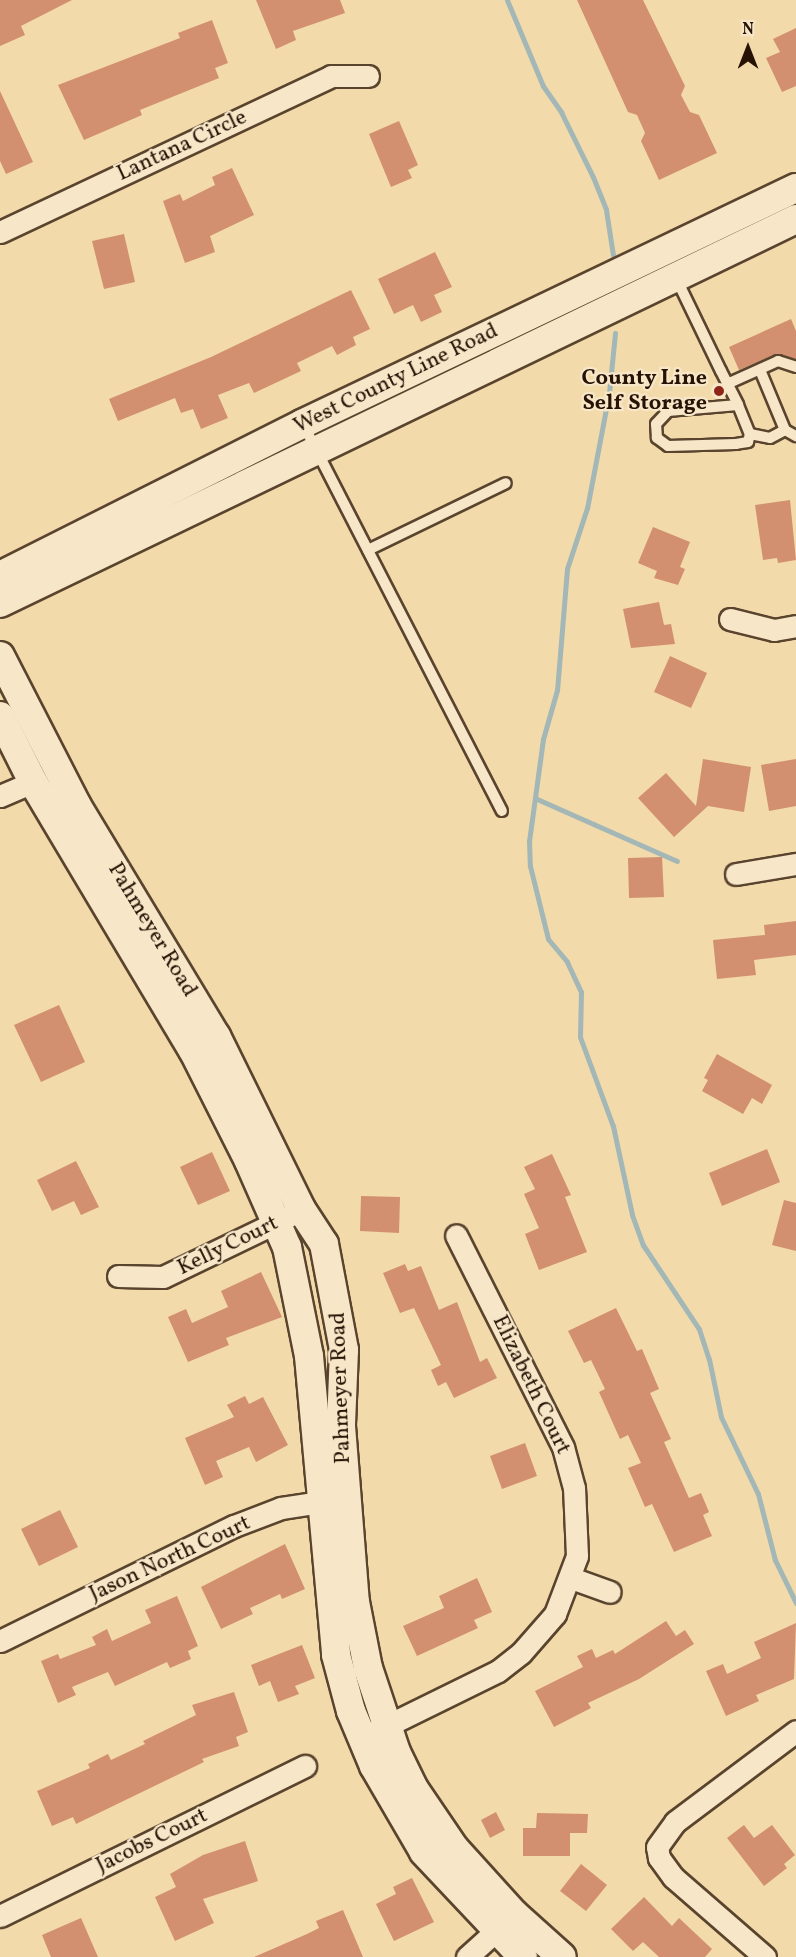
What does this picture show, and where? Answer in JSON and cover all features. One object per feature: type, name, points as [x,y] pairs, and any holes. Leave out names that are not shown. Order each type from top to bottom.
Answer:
[{"type":"street","name":"Lantana Circle","points":[[0,232],[331,76],[368,76]]},
{"type":"street","name":"West County Line Road","points":[[0,603],[318,451],[669,265],[796,188]]},
{"type":"street","name":"West County Line Road","points":[[0,576],[302,424],[669,265],[796,219]]},
{"type":"street","points":[[730,619],[774,630],[796,626]]},
{"type":"street","name":"Pahmeyer Road","points":[[0,656],[77,806],[216,1036],[301,1209],[324,1244],[340,1311],[334,1500]]},
{"type":"street","name":"Pahmeyer Road","points":[[0,716],[33,782],[193,1050],[276,1222],[291,1263],[304,1322],[334,1500],[361,1637],[374,1732],[505,1923],[523,1957]]},
{"type":"street","points":[[0,796],[33,782]]},
{"type":"street","points":[[736,874],[796,864]]},
{"type":"street","name":"Kelly Court","points":[[118,1276],[163,1277],[301,1209]]},
{"type":"street","name":"Elizabeth Court","points":[[374,1732],[498,1671],[521,1653],[555,1614],[571,1578],[578,1533],[574,1488],[563,1447],[456,1235]]},
{"type":"street","name":"Jason North Court","points":[[0,1641],[234,1526],[281,1508],[334,1500]]},
{"type":"street","points":[[571,1578],[610,1592]]},
{"type":"street","points":[[765,1957],[673,1877],[659,1858],[657,1847],[675,1822],[796,1731]]},
{"type":"street","name":"Jacobs Court","points":[[0,1916],[305,1766]]},
{"type":"street","points":[[467,1957],[505,1923]]},
{"type":"street","name":"Pahmeyer Road","points":[[505,1923],[562,1957]]},
{"type":"lane","points":[[669,265],[728,384],[738,405],[750,434],[748,442],[736,444],[668,446],[657,438],[656,424],[668,411],[738,405]]},
{"type":"lane","points":[[728,384],[778,361],[796,367]]},
{"type":"lane","points":[[760,370],[785,430],[796,436]]},
{"type":"lane","points":[[302,424],[318,451],[502,811]]},
{"type":"lane","points":[[750,434],[770,438],[785,430]]},
{"type":"lane","points":[[368,550],[506,483]]},
{"type":"building","points":[[0,0],[72,0],[21,26],[25,35],[0,46]]},
{"type":"building","points":[[256,0],[340,0],[345,13],[293,31],[296,40],[276,49]]},
{"type":"building","points":[[577,0],[643,0],[685,86],[681,95],[690,112],[699,115],[717,153],[659,180],[641,141],[645,133],[637,115],[628,112]]},
{"type":"building","points":[[212,20],[228,63],[215,68],[219,78],[140,110],[142,115],[84,140],[58,85],[180,38],[178,33]]},
{"type":"building","points":[[796,28],[796,86],[782,92],[766,58],[780,52],[773,39]]},
{"type":"building","points":[[0,91],[33,162],[6,174],[0,161]]},
{"type":"building","points":[[399,121],[418,165],[408,170],[412,178],[391,187],[369,134]]},
{"type":"building","points":[[232,168],[254,215],[210,236],[215,252],[185,263],[163,201],[180,194],[183,201],[215,185],[212,177]]},
{"type":"building","points":[[124,234],[135,282],[104,289],[92,241]]},
{"type":"building","points":[[435,252],[452,287],[434,295],[442,312],[421,322],[413,305],[394,314],[378,279]]},
{"type":"building","points":[[351,290],[370,329],[353,337],[356,345],[337,355],[332,346],[297,363],[301,371],[254,393],[249,383],[218,395],[228,418],[201,429],[193,409],[181,413],[175,398],[118,421],[109,399],[211,357]]},
{"type":"building","points":[[791,319],[796,331],[796,359],[776,354],[739,370],[729,347]]},
{"type":"building","points":[[790,500],[796,560],[778,563],[777,558],[763,560],[755,505]]},
{"type":"building","points":[[653,527],[690,542],[680,567],[685,569],[678,585],[654,578],[657,571],[638,563]]},
{"type":"building","points":[[659,602],[664,625],[671,624],[675,644],[631,648],[623,609]]},
{"type":"building","points":[[670,656],[707,673],[691,708],[654,692]]},
{"type":"building","points":[[703,759],[751,767],[744,812],[708,806],[674,837],[638,798],[666,773],[696,806]]},
{"type":"building","points":[[796,759],[796,806],[769,811],[761,765]]},
{"type":"building","points":[[662,857],[664,897],[629,898],[628,858]]},
{"type":"building","points":[[796,921],[796,955],[754,960],[756,975],[717,979],[713,940],[765,935],[764,925]]},
{"type":"building","points":[[59,1005],[85,1062],[41,1082],[14,1025]]},
{"type":"building","points":[[717,1054],[772,1085],[762,1104],[752,1098],[743,1114],[702,1091],[708,1080],[704,1078]]},
{"type":"building","points":[[767,1149],[780,1182],[722,1206],[709,1173]]},
{"type":"building","points":[[212,1152],[230,1191],[198,1205],[180,1167]]},
{"type":"building","points":[[552,1154],[571,1195],[565,1197],[587,1252],[539,1270],[525,1234],[539,1228],[524,1194],[535,1189],[524,1167]]},
{"type":"building","points":[[76,1161],[99,1207],[81,1215],[74,1201],[52,1211],[37,1180]]},
{"type":"building","points":[[361,1196],[400,1197],[399,1233],[360,1231]]},
{"type":"building","points":[[784,1200],[796,1203],[796,1251],[772,1245]]},
{"type":"building","points":[[405,1264],[408,1271],[421,1266],[439,1310],[457,1302],[480,1362],[487,1358],[497,1378],[454,1398],[446,1382],[438,1386],[431,1370],[441,1365],[414,1308],[400,1313],[383,1273]]},
{"type":"building","points":[[261,1272],[282,1317],[226,1338],[229,1345],[188,1362],[168,1317],[186,1309],[192,1323],[228,1307],[221,1291]]},
{"type":"building","points":[[616,1308],[637,1351],[642,1349],[659,1389],[650,1393],[671,1439],[664,1442],[689,1498],[701,1493],[709,1512],[703,1515],[712,1536],[674,1552],[652,1504],[645,1507],[628,1468],[641,1463],[628,1435],[620,1439],[599,1392],[605,1389],[591,1360],[584,1363],[568,1331]]},
{"type":"building","points":[[245,1396],[249,1404],[263,1397],[288,1445],[256,1462],[249,1447],[216,1461],[223,1477],[205,1485],[185,1438],[234,1417],[227,1405]]},
{"type":"building","points":[[525,1443],[537,1476],[502,1489],[490,1456]]},
{"type":"building","points":[[60,1510],[78,1547],[39,1566],[21,1529]]},
{"type":"building","points":[[285,1544],[305,1589],[282,1599],[280,1594],[250,1608],[253,1614],[221,1629],[201,1587]]},
{"type":"building","points":[[477,1578],[492,1612],[474,1620],[478,1628],[417,1656],[403,1626],[444,1608],[439,1596]]},
{"type":"building","points":[[177,1596],[198,1646],[188,1651],[191,1659],[170,1668],[167,1662],[115,1686],[108,1672],[72,1687],[76,1695],[58,1703],[41,1661],[58,1654],[60,1659],[96,1645],[92,1637],[107,1629],[112,1641],[151,1623],[145,1610]]},
{"type":"building","points":[[666,1621],[676,1636],[685,1630],[694,1644],[639,1679],[588,1703],[591,1708],[554,1727],[535,1691],[583,1667],[577,1656],[592,1649],[596,1658],[613,1650],[615,1654]]},
{"type":"building","points":[[796,1623],[794,1679],[756,1695],[759,1701],[726,1716],[706,1671],[723,1664],[727,1674],[761,1658],[754,1642]]},
{"type":"building","points":[[302,1645],[315,1678],[295,1686],[299,1694],[278,1702],[270,1681],[259,1686],[251,1665]]},
{"type":"building","points":[[234,1692],[248,1732],[236,1737],[239,1746],[202,1759],[204,1762],[76,1824],[73,1817],[52,1826],[37,1791],[90,1768],[88,1764],[108,1754],[111,1760],[145,1744],[143,1741],[196,1715],[192,1705]]},
{"type":"building","points":[[496,1812],[505,1830],[490,1838],[481,1820]]},
{"type":"building","points":[[537,1813],[588,1814],[587,1833],[570,1833],[570,1856],[523,1856],[523,1828],[536,1828]]},
{"type":"building","points":[[744,1825],[754,1838],[772,1825],[795,1855],[784,1864],[787,1868],[764,1886],[727,1838]]},
{"type":"building","points":[[245,1841],[258,1881],[203,1899],[214,1923],[175,1941],[155,1897],[176,1887],[170,1874],[203,1855]]},
{"type":"building","points":[[581,1864],[607,1885],[586,1911],[560,1891]]},
{"type":"building","points":[[412,1878],[434,1922],[394,1941],[376,1904],[396,1894],[393,1887]]},
{"type":"building","points":[[644,1897],[672,1926],[679,1918],[712,1949],[705,1957],[659,1957],[643,1942],[633,1951],[611,1929]]},
{"type":"building","points":[[343,1910],[363,1957],[254,1957],[319,1928],[316,1921]]},
{"type":"building","points":[[81,1918],[98,1957],[51,1957],[42,1935]]},
{"type":"waterway","points":[[507,0],[543,86],[561,112],[593,177],[606,210],[613,255]]},
{"type":"waterway","points":[[615,333],[609,393],[587,508],[567,569],[557,690],[543,739],[529,841],[530,866],[548,939],[567,962],[581,992],[580,1037],[613,1126],[632,1215],[643,1245],[699,1329],[709,1359],[721,1417],[758,1494],[775,1560],[796,1603]]},
{"type":"waterway","points":[[537,799],[677,861]]},
{"type":"place","name":"County Line Self Storage","points":[[719,391]]}]
